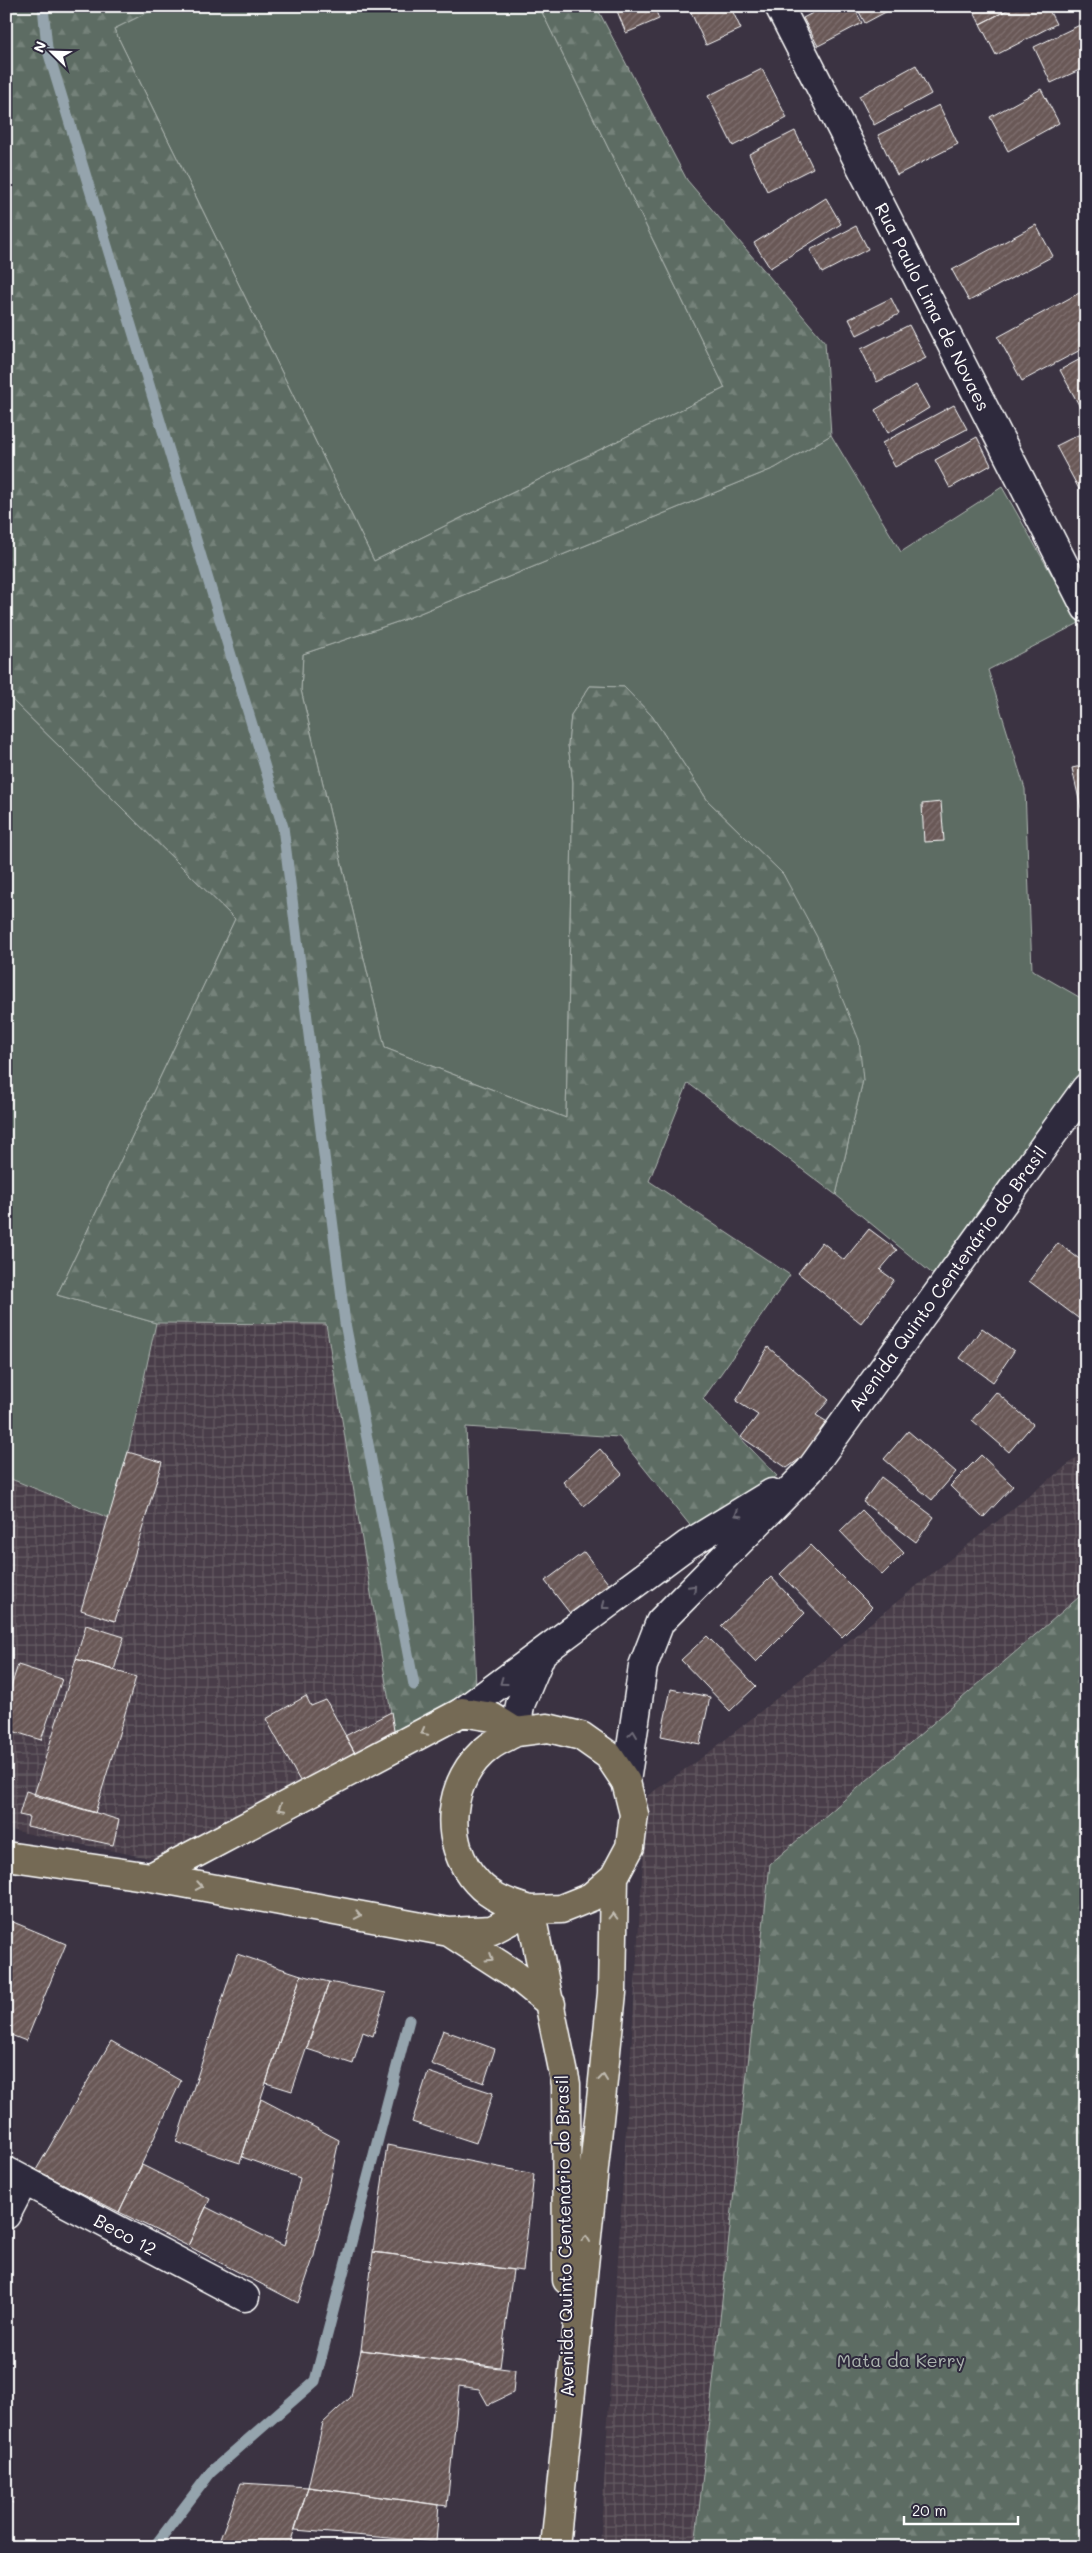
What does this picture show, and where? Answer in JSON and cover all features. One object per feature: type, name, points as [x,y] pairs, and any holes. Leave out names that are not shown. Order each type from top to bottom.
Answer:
[{"type":"main road","points":[[150,1877],[462,1712],[492,1717],[516,1732]]},
{"type":"main road","points":[[614,1876],[591,1897],[561,1909],[530,1910],[501,1901],[477,1882],[460,1857],[452,1827],[455,1797],[468,1769],[489,1746],[516,1732],[548,1728],[581,1736],[608,1755],[626,1782]]},
{"type":"main road","name":"Avenida Quinto Centenário do Brasil","points":[[555,2547],[612,1993],[614,1876],[630,1847],[634,1814],[626,1782]]},
{"type":"main road","points":[[6,1856],[150,1877],[449,1932],[492,1930],[530,1910]]},
{"type":"main road","name":"Avenida Quinto Centenário do Brasil","points":[[530,1910],[551,2004],[566,2084],[568,2410]]},
{"type":"main road","points":[[449,1932],[514,1974],[551,2004]]},
{"type":"street","name":"Rua Paulo Lima de Novaes","points":[[779,6],[1086,608]]},
{"type":"street","name":"Avenida Quinto Centenário do Brasil","points":[[626,1782],[643,1666],[660,1622],[810,1470],[1086,1088]]},
{"type":"street","name":"Avenida Quinto Centenário do Brasil","points":[[462,1712],[687,1545],[810,1470]]},
{"type":"street","points":[[516,1732],[520,1705],[542,1653]]},
{"type":"street","points":[[6,2215],[15,2176]]},
{"type":"street","name":"Beco 12","points":[[15,2176],[245,2298]]},
{"type":"path","points":[[6,2492],[14,2497],[6,2514]]},
{"type":"shaded area","points":[[156,1323],[326,1324],[396,1743],[168,1862],[6,1829],[6,1477],[109,1517],[128,1452]]},
{"type":"shaded area","points":[[1086,1450],[1086,1591],[770,1864],[695,2547],[600,2547],[647,1796],[711,1751]]},
{"type":"green space","points":[[6,6],[160,6],[114,29],[374,561],[725,388],[539,6],[596,6],[687,180],[825,342],[831,435],[775,468],[403,620],[303,654],[301,690],[385,1048],[566,1118],[573,782],[568,745],[571,715],[590,686],[624,687],[652,716],[708,801],[783,874],[817,937],[859,1040],[863,1080],[836,1195],[688,1083],[649,1181],[790,1275],[703,1399],[777,1476],[693,1529],[619,1437],[466,1427],[476,1688],[396,1743],[326,1324],[156,1323],[57,1295],[235,919],[6,694]]},
{"type":"green space","points":[[160,6],[539,6],[725,388],[374,561],[114,29]]},
{"type":"green space","points":[[831,435],[901,552],[1002,487],[1079,623],[988,670],[1025,789],[1032,970],[1086,1001],[1086,1063],[935,1276],[836,1195],[863,1080],[783,874],[708,801],[652,716],[624,687],[590,686],[571,715],[568,745],[573,782],[566,1118],[385,1048],[301,690],[303,654],[403,620],[775,468]]},
{"type":"green space","points":[[6,694],[235,919],[57,1295],[156,1323],[128,1452],[109,1518],[6,1477]]},
{"type":"green space","name":"Mata da Kerry","points":[[1086,1591],[1086,2547],[695,2547],[770,1864]]},
{"type":"building","points":[[615,6],[654,6],[659,19],[626,33]]},
{"type":"building","points":[[688,6],[730,6],[741,29],[706,45]]},
{"type":"building","points":[[826,6],[853,6],[862,23],[818,46],[803,18]]},
{"type":"building","points":[[856,6],[897,6],[865,23]]},
{"type":"building","points":[[971,6],[1015,6],[980,24]]},
{"type":"building","points":[[1015,6],[1047,6],[1056,24],[996,55],[980,24]]},
{"type":"building","points":[[1084,23],[1086,67],[1051,83],[1034,47]]},
{"type":"building","points":[[916,65],[931,94],[874,125],[859,96]]},
{"type":"building","points":[[762,69],[787,118],[733,146],[708,96]]},
{"type":"building","points":[[1041,89],[1059,123],[1008,151],[990,117]]},
{"type":"building","points":[[939,105],[958,144],[897,175],[878,135]]},
{"type":"building","points":[[795,131],[813,168],[767,191],[749,154]]},
{"type":"building","points":[[1086,194],[1086,211],[1079,198]]},
{"type":"building","points":[[826,198],[841,224],[770,268],[754,243]]},
{"type":"building","points":[[1036,225],[1053,256],[969,301],[952,270]]},
{"type":"building","points":[[856,226],[868,249],[822,273],[810,250]]},
{"type":"building","points":[[1081,292],[1086,301],[1086,347],[1022,381],[998,337]]},
{"type":"building","points":[[891,298],[899,314],[857,335],[849,319]]},
{"type":"building","points":[[909,325],[926,358],[877,382],[861,349]]},
{"type":"building","points":[[1086,356],[1086,418],[1060,370]]},
{"type":"building","points":[[916,385],[929,408],[888,433],[875,410]]},
{"type":"building","points":[[954,405],[967,429],[895,467],[882,443]]},
{"type":"building","points":[[1086,431],[1086,485],[1079,489],[1056,446]]},
{"type":"building","points":[[977,437],[991,465],[950,488],[935,460]]},
{"type":"building","points":[[1086,765],[1086,822],[1084,822],[1072,768]]},
{"type":"building","points":[[941,802],[944,841],[924,842],[922,804]]},
{"type":"building","points":[[869,1229],[897,1250],[880,1270],[894,1280],[861,1323],[798,1273],[822,1242],[844,1260]]},
{"type":"building","points":[[1058,1243],[1086,1264],[1086,1324],[1029,1281]]},
{"type":"building","points":[[982,1328],[1014,1351],[993,1382],[960,1358]]},
{"type":"building","points":[[768,1347],[829,1400],[816,1415],[829,1423],[812,1450],[787,1468],[741,1437],[758,1415],[736,1401]]},
{"type":"building","points":[[996,1392],[1033,1424],[1009,1452],[972,1420]]},
{"type":"building","points":[[908,1431],[956,1472],[932,1500],[884,1459]]},
{"type":"building","points":[[600,1449],[622,1474],[584,1506],[563,1482]]},
{"type":"building","points":[[128,1452],[162,1462],[115,1621],[81,1610]]},
{"type":"building","points":[[981,1455],[1013,1486],[983,1518],[950,1486]]},
{"type":"building","points":[[881,1477],[934,1517],[916,1542],[863,1502]]},
{"type":"building","points":[[862,1510],[904,1553],[882,1575],[840,1531]]},
{"type":"building","points":[[810,1545],[872,1607],[842,1637],[780,1574]]},
{"type":"building","points":[[584,1552],[614,1591],[576,1621],[545,1581]]},
{"type":"building","points":[[771,1577],[805,1613],[756,1662],[721,1626]]},
{"type":"building","points":[[86,1625],[124,1637],[114,1670],[76,1659]]},
{"type":"building","points":[[707,1636],[756,1686],[730,1711],[681,1660]]},
{"type":"building","points":[[76,1659],[136,1677],[95,1813],[34,1795]]},
{"type":"building","points":[[18,1665],[62,1679],[41,1740],[6,1729],[6,1702]]},
{"type":"building","points":[[671,1689],[710,1697],[700,1744],[661,1736]]},
{"type":"building","points":[[306,1696],[311,1706],[326,1700],[360,1762],[305,1790],[266,1719]]},
{"type":"building","points":[[391,1712],[396,1743],[360,1762],[345,1736]]},
{"type":"building","points":[[26,1791],[119,1820],[113,1845],[27,1826],[29,1817],[19,1815]]},
{"type":"building","points":[[6,1919],[66,1944],[26,2041],[6,2033]]},
{"type":"building","points":[[237,1954],[301,1975],[240,2163],[176,2142]]},
{"type":"building","points":[[301,1975],[329,1982],[292,2091],[266,2083]]},
{"type":"building","points":[[329,1982],[386,1993],[373,2036],[363,2032],[353,2064],[307,2049]]},
{"type":"building","points":[[443,2030],[495,2049],[484,2083],[431,2064]]},
{"type":"building","points":[[111,2041],[181,2081],[119,2212],[36,2170]]},
{"type":"building","points":[[428,2072],[493,2093],[476,2143],[412,2122]]},
{"type":"building","points":[[261,2099],[339,2140],[314,2256],[298,2303],[188,2246],[206,2207],[284,2246],[300,2178],[242,2157]]},
{"type":"building","points":[[387,2145],[534,2174],[523,2271],[373,2252]]},
{"type":"building","points":[[142,2165],[210,2199],[188,2246],[119,2212]]},
{"type":"building","points":[[373,2252],[513,2270],[500,2367],[361,2350]]},
{"type":"building","points":[[361,2350],[515,2370],[513,2393],[488,2405],[479,2389],[459,2386],[447,2506],[308,2487],[323,2423],[351,2397]]},
{"type":"building","points":[[241,2483],[308,2487],[289,2547],[217,2547]]},
{"type":"building","points":[[308,2487],[439,2505],[436,2542],[295,2530]]},
{"type":"waterway","points":[[43,6],[47,48],[283,827],[345,1323],[414,1685]]},
{"type":"waterway","points":[[154,2547],[211,2472],[315,2381],[409,2020]]}]
